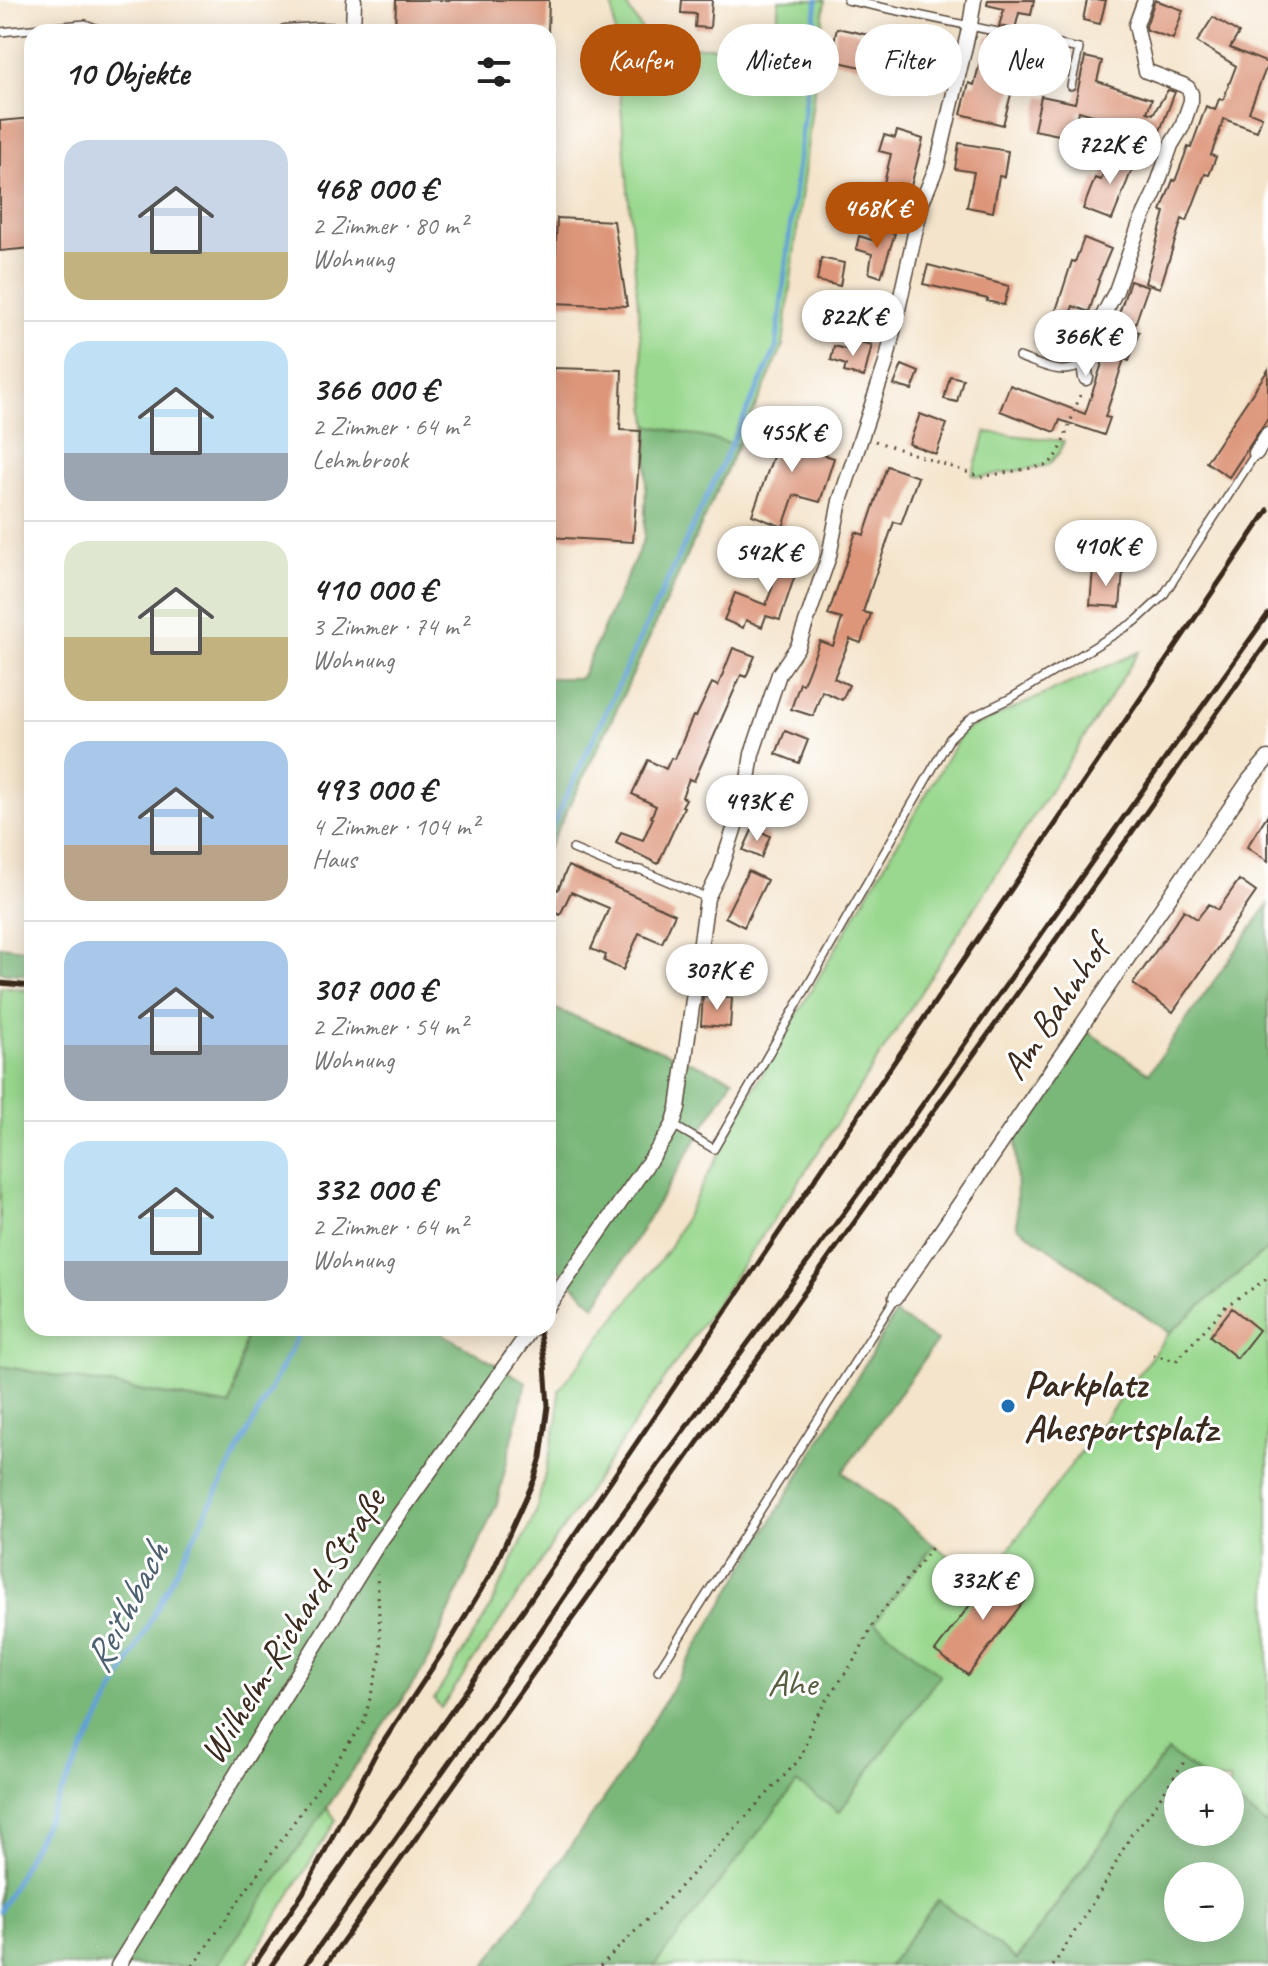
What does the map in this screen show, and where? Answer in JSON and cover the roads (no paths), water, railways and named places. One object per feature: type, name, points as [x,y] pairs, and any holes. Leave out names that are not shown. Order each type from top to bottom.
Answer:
[{"type":"street","points":[[353,24],[354,0]]},
{"type":"street","points":[[556,1295],[673,1125],[678,1108],[707,898],[720,872],[746,793],[752,754],[779,674],[798,646],[829,556],[840,501],[886,363],[922,202],[937,166],[974,0]]},
{"type":"street","points":[[1085,371],[1096,329],[1116,291],[1139,226],[1191,101],[1188,88],[1146,71],[1136,25],[1145,0]]},
{"type":"street","points":[[1256,453],[1268,434]]},
{"type":"street","name":"Am Bahnhof","points":[[896,1297],[1232,805],[1268,758]]},
{"type":"street","name":"Wilhelm-Richard-Straße","points":[[118,1966],[376,1547],[526,1336]]},
{"type":"lane","points":[[847,0],[978,27]]},
{"type":"lane","points":[[0,32],[24,30]]},
{"type":"lane","points":[[1071,47],[1079,49],[1071,86]]},
{"type":"lane","points":[[1019,357],[1062,371],[1085,371]]},
{"type":"lane","points":[[673,1125],[714,1149],[950,738],[972,717],[1011,698],[1136,621],[1163,596],[1256,453]]},
{"type":"lane","points":[[573,849],[618,868],[641,870],[707,898]]},
{"type":"lane","points":[[658,1671],[896,1297]]},
{"type":"waterway","name":"Reithbach","points":[[556,818],[776,349],[817,0]]},
{"type":"waterway","name":"Reithbach","points":[[0,1911],[298,1336]]},
{"type":"railway","points":[[271,1966],[526,1606],[1268,510]]},
{"type":"railway","points":[[305,1966],[606,1536],[904,1131],[1268,614]]},
{"type":"railway","points":[[325,1966],[1268,641]]},
{"type":"railway","points":[[0,983],[24,985]]},
{"type":"railway","points":[[253,1966],[303,1893],[376,1753],[493,1570],[534,1480],[541,1457],[548,1406],[540,1336]]},
{"type":"place","name":"Parkplatz Ahesportsplatz","points":[[1008,1406]]},
{"type":"park label","name":"Ahe","points":[[792,1682]]}]
